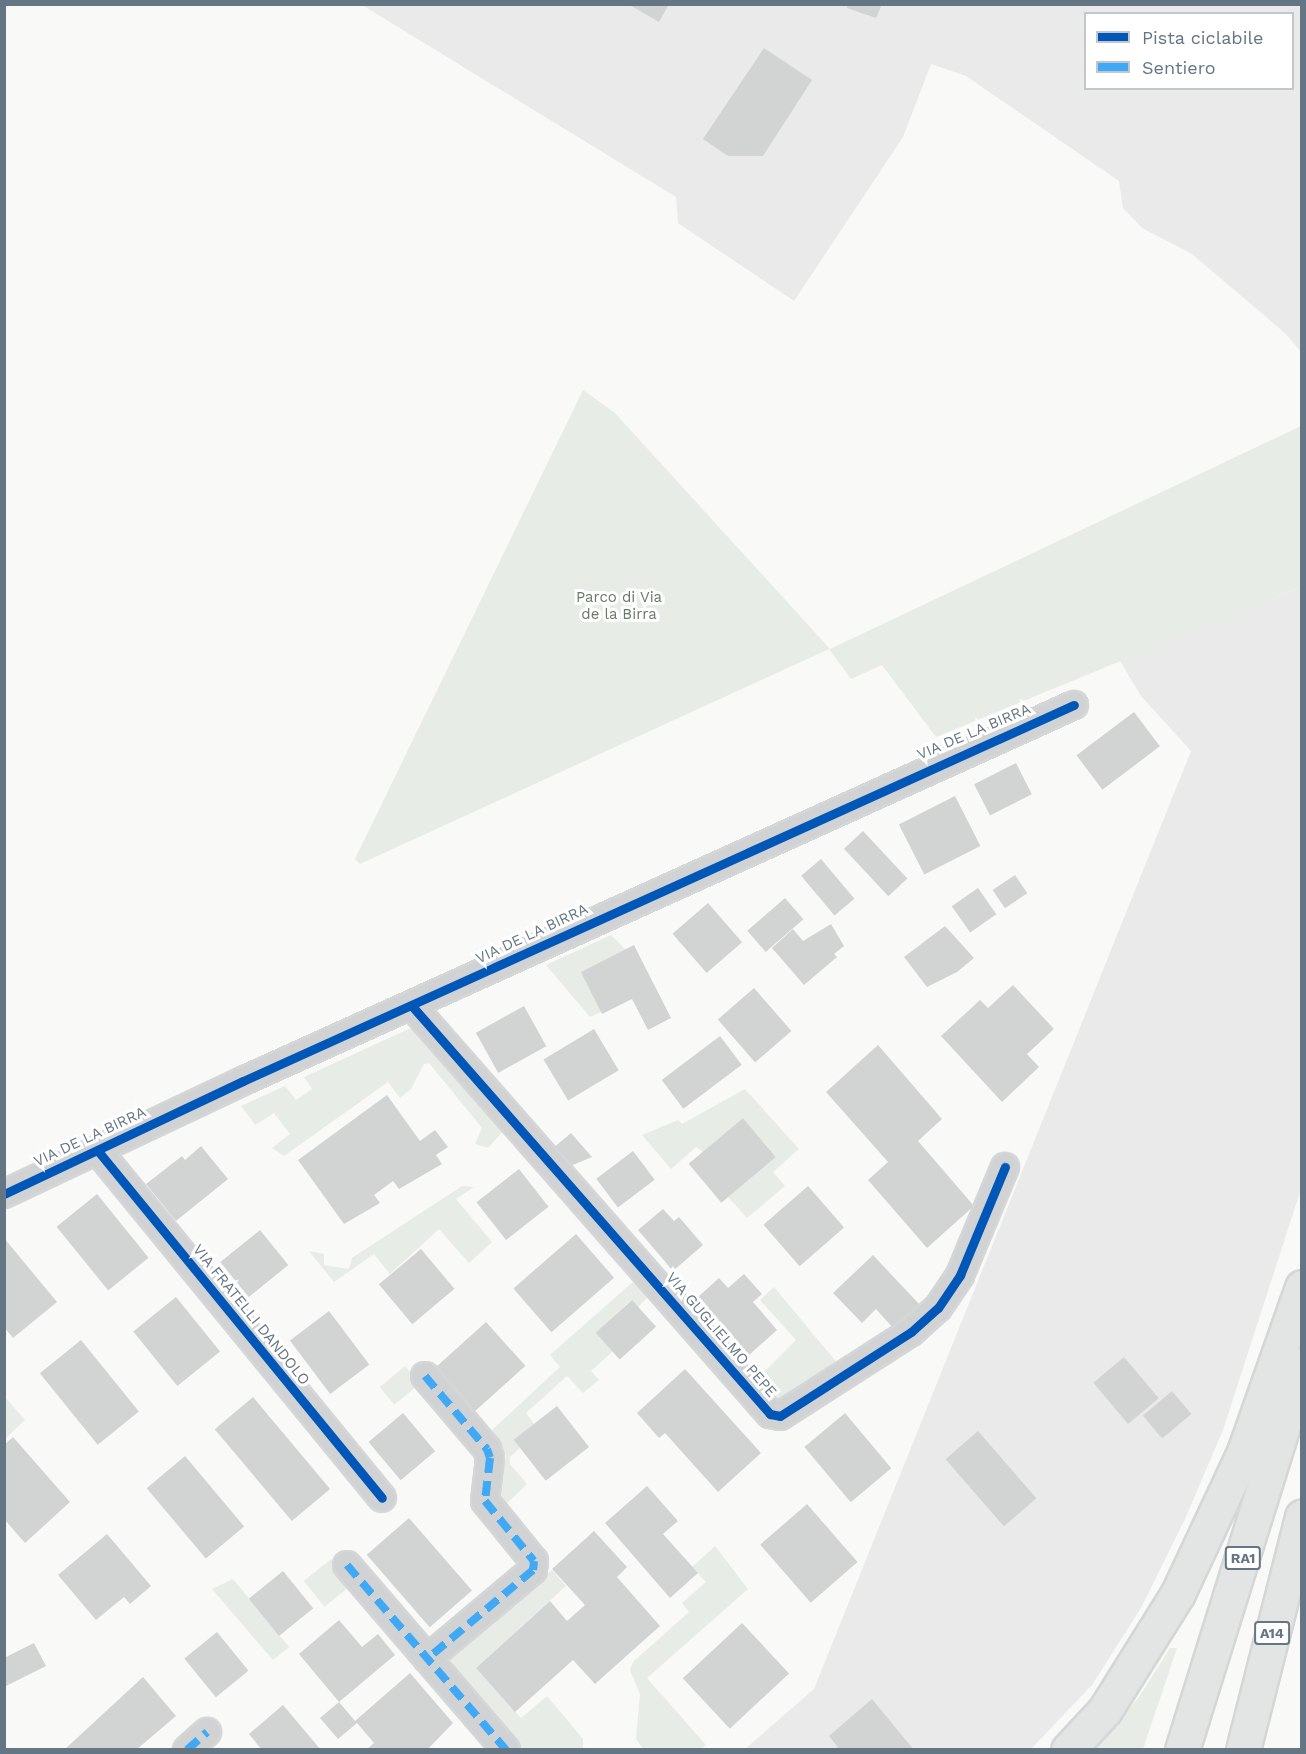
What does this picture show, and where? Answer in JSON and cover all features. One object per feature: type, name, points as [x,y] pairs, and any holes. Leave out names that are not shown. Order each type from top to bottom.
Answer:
[{"type":"highway","points":[[1068,1749],[1105,1710],[1182,1583],[1244,1452],[1302,1287]]},
{"type":"highway","name":"RA1","points":[[1182,1749],[1302,1365]]},
{"type":"highway","name":"A14","points":[[1243,1749],[1302,1516]]},
{"type":"highway","name":"A14","points":[[1249,1749],[1302,1592]]},
{"type":"street","name":"VIA DE LA BIRRA","points":[[4,1194],[920,772],[1074,705]]},
{"type":"street","name":"VIA GUGLIELMO PEPE","points":[[412,1006],[770,1414],[780,1416],[911,1332],[938,1308],[960,1275],[1005,1167]]},
{"type":"street","name":"VIA FRATELLI DANDOLO","points":[[98,1151],[382,1498]]},
{"type":"street","points":[[425,1376],[487,1449],[490,1458],[485,1501],[534,1561],[533,1570],[427,1659]]},
{"type":"street","points":[[347,1565],[506,1749]]},
{"type":"street","points":[[187,1749],[207,1732]]},
{"type":"shaded area","points":[[362,5],[1301,5],[1301,352],[1286,334],[1192,254],[1142,228],[1123,208],[1119,181],[966,76],[931,64],[903,137],[794,301],[678,223],[676,197]]},
{"type":"shaded area","points":[[1301,587],[1301,1189],[1223,1430],[1185,1519],[1141,1608],[1092,1685],[1031,1749],[744,1750],[814,1689],[1191,751],[1141,696],[1120,661]]},
{"type":"green space","name":"Parco di Via de la Birra","points":[[583,390],[615,413],[830,649],[1301,426],[1301,587],[936,737],[882,665],[851,679],[829,649],[360,864],[355,859]]},
{"type":"green space","points":[[611,935],[626,950],[602,1011],[590,1017],[546,965]]},
{"type":"green space","points":[[411,1028],[504,1130],[488,1148],[475,1144],[482,1128],[429,1063],[424,1064],[411,1089],[400,1098],[388,1082],[284,1156],[272,1148],[290,1134],[274,1113],[255,1125],[241,1106],[285,1086],[296,1100],[312,1089],[304,1077]]},
{"type":"green space","points":[[745,1089],[799,1149],[773,1172],[785,1186],[747,1218],[728,1197],[776,1157],[743,1118],[703,1152],[696,1147],[671,1169],[642,1135],[678,1120],[682,1124]]},
{"type":"green space","points":[[462,1186],[474,1187],[456,1199],[492,1242],[469,1263],[439,1229],[390,1274],[374,1254],[334,1282],[309,1251],[324,1254],[324,1265],[349,1269],[352,1258]]},
{"type":"green space","points":[[635,1280],[649,1296],[638,1307],[631,1300],[596,1333],[613,1351],[591,1371],[599,1380],[583,1393],[567,1376],[526,1413],[534,1424],[515,1440],[520,1448],[510,1457],[510,1464],[527,1484],[504,1506],[497,1490],[506,1456],[492,1430],[560,1367],[550,1355]]},
{"type":"green space","points":[[774,1287],[838,1364],[777,1401],[756,1380],[796,1340],[760,1300]]},
{"type":"green space","points":[[405,1366],[420,1384],[395,1405],[380,1387]]},
{"type":"green space","points":[[4,1396],[25,1420],[5,1439],[4,1439]]},
{"type":"green space","points":[[715,1546],[748,1589],[647,1678],[706,1745],[701,1749],[643,1749],[636,1739],[640,1694],[630,1670],[633,1662],[689,1612],[682,1603],[706,1582],[692,1567]]},
{"type":"green space","points":[[331,1559],[352,1585],[325,1607],[304,1581]]},
{"type":"green space","points":[[552,1570],[566,1586],[476,1668],[521,1718],[547,1696],[583,1739],[583,1749],[521,1749],[451,1668],[450,1656]]},
{"type":"green space","points":[[233,1579],[289,1647],[273,1660],[212,1589]]},
{"type":"green space","points":[[1170,1648],[1177,1648],[1143,1749],[1095,1749],[1139,1697]]},
{"type":"building","points":[[628,4],[669,4],[659,22]]},
{"type":"building","points":[[848,4],[882,4],[876,18],[847,8]]},
{"type":"building","points":[[764,48],[812,80],[763,156],[728,156],[703,139]]},
{"type":"building","points":[[1134,712],[1160,746],[1102,790],[1076,755]]},
{"type":"building","points":[[1016,763],[1032,794],[990,816],[974,784]]},
{"type":"building","points":[[955,796],[980,846],[924,874],[899,825]]},
{"type":"building","points":[[863,831],[907,879],[888,896],[844,849]]},
{"type":"building","points":[[821,859],[854,899],[835,916],[801,876]]},
{"type":"building","points":[[1015,875],[1027,893],[1005,908],[993,890]]},
{"type":"building","points":[[978,888],[996,914],[970,933],[952,906]]},
{"type":"building","points":[[785,898],[803,919],[766,952],[747,931]]},
{"type":"building","points":[[708,903],[742,942],[707,973],[673,934]]},
{"type":"building","points":[[831,924],[844,946],[834,954],[837,957],[804,985],[772,948],[793,929],[803,941]]},
{"type":"building","points":[[945,926],[974,958],[957,972],[927,987],[904,957]]},
{"type":"building","points":[[634,945],[671,1018],[648,1030],[632,999],[602,1014],[581,972]]},
{"type":"building","points":[[1013,985],[1054,1029],[1027,1054],[1039,1067],[1002,1102],[941,1036],[980,1000],[988,1008]]},
{"type":"building","points":[[754,988],[791,1031],[755,1063],[718,1019]]},
{"type":"building","points":[[524,1006],[546,1046],[498,1073],[476,1033]]},
{"type":"building","points":[[594,1029],[619,1070],[568,1101],[543,1059]]},
{"type":"building","points":[[720,1036],[742,1065],[683,1109],[662,1080]]},
{"type":"building","points":[[878,1045],[942,1119],[918,1141],[974,1206],[927,1248],[868,1180],[888,1162],[826,1092]]},
{"type":"building","points":[[387,1095],[420,1141],[435,1130],[448,1147],[436,1155],[442,1164],[399,1189],[393,1181],[374,1195],[380,1203],[344,1224],[298,1160]]},
{"type":"building","points":[[743,1118],[776,1157],[721,1203],[689,1164]]},
{"type":"building","points":[[571,1133],[592,1157],[568,1167],[552,1149]]},
{"type":"building","points":[[201,1146],[228,1179],[176,1221],[146,1184],[182,1156],[185,1160]]},
{"type":"building","points":[[633,1151],[655,1180],[618,1207],[596,1179]]},
{"type":"building","points":[[519,1169],[549,1207],[506,1240],[476,1202]]},
{"type":"building","points":[[808,1186],[844,1228],[800,1266],[763,1225]]},
{"type":"building","points":[[97,1194],[149,1258],[108,1290],[57,1227]]},
{"type":"building","points":[[663,1209],[674,1221],[679,1217],[703,1245],[673,1271],[638,1230]]},
{"type":"building","points":[[260,1230],[288,1265],[249,1297],[220,1262]]},
{"type":"building","points":[[576,1234],[614,1278],[551,1332],[513,1288]]},
{"type":"building","points":[[4,1238],[57,1302],[13,1338],[4,1327]]},
{"type":"building","points":[[421,1249],[454,1289],[412,1324],[379,1284]]},
{"type":"building","points":[[873,1255],[920,1305],[894,1329],[876,1309],[862,1323],[833,1293]]},
{"type":"building","points":[[744,1274],[762,1294],[753,1302],[777,1330],[749,1355],[698,1297],[719,1278],[728,1288]]},
{"type":"building","points":[[176,1297],[220,1351],[177,1386],[133,1332]]},
{"type":"building","points":[[632,1300],[656,1327],[620,1360],[596,1333]]},
{"type":"building","points":[[329,1311],[369,1365],[330,1394],[290,1340]]},
{"type":"building","points":[[486,1322],[525,1366],[473,1413],[433,1370]]},
{"type":"building","points":[[81,1340],[139,1411],[98,1445],[40,1373]]},
{"type":"building","points":[[1124,1357],[1159,1398],[1128,1424],[1093,1383]]},
{"type":"building","points":[[685,1369],[761,1453],[718,1492],[665,1433],[659,1438],[637,1413]]},
{"type":"building","points":[[1172,1391],[1191,1414],[1162,1438],[1143,1415]]},
{"type":"building","points":[[253,1397],[330,1489],[292,1521],[215,1429]]},
{"type":"building","points":[[557,1406],[589,1447],[546,1481],[514,1440]]},
{"type":"building","points":[[403,1413],[435,1451],[401,1480],[369,1442]]},
{"type":"building","points":[[845,1413],[891,1468],[851,1502],[804,1447]]},
{"type":"building","points":[[978,1431],[1036,1498],[1004,1526],[946,1459]]},
{"type":"building","points":[[13,1437],[70,1502],[25,1543],[4,1519],[4,1445]]},
{"type":"building","points":[[185,1456],[244,1526],[206,1559],[147,1488]]},
{"type":"building","points":[[647,1486],[678,1521],[663,1534],[698,1573],[670,1598],[605,1523]]},
{"type":"building","points":[[807,1504],[858,1562],[811,1603],[760,1545]]},
{"type":"building","points":[[409,1518],[472,1590],[430,1627],[367,1555]]},
{"type":"building","points":[[594,1531],[627,1567],[617,1577],[660,1626],[595,1684],[573,1660],[515,1712],[476,1668],[550,1601],[567,1621],[585,1605],[552,1569]]},
{"type":"building","points":[[107,1534],[151,1586],[130,1604],[124,1597],[96,1620],[58,1575]]},
{"type":"building","points":[[283,1571],[313,1608],[279,1636],[249,1599]]},
{"type":"building","points":[[339,1620],[362,1647],[378,1634],[395,1655],[339,1702],[299,1654]]},
{"type":"building","points":[[742,1623],[789,1673],[730,1729],[683,1678]]},
{"type":"building","points":[[217,1632],[248,1671],[216,1697],[184,1658]]},
{"type":"building","points":[[34,1643],[46,1666],[4,1687],[4,1658]]},
{"type":"building","points":[[410,1673],[453,1723],[427,1750],[366,1750],[374,1743],[357,1723],[338,1739],[320,1718],[339,1702],[355,1721]]},
{"type":"building","points":[[143,1677],[176,1716],[136,1750],[64,1750]]},
{"type":"building","points":[[872,1699],[914,1750],[840,1750],[829,1736]]},
{"type":"building","points":[[283,1705],[321,1750],[262,1750],[249,1734]]},
{"type":"marked path","points":[[425,1376],[487,1449],[490,1458],[485,1501],[534,1561],[533,1570],[427,1659]]},
{"type":"marked path","points":[[347,1565],[506,1750]]},
{"type":"marked path","points":[[187,1750],[207,1732]]},
{"type":"cycle path","points":[[4,1194],[243,1081],[1074,705]]},
{"type":"cycle path","points":[[412,1006],[770,1414],[780,1416],[911,1332],[938,1308],[960,1275],[1005,1167]]},
{"type":"cycle path","points":[[98,1151],[382,1498]]}]
